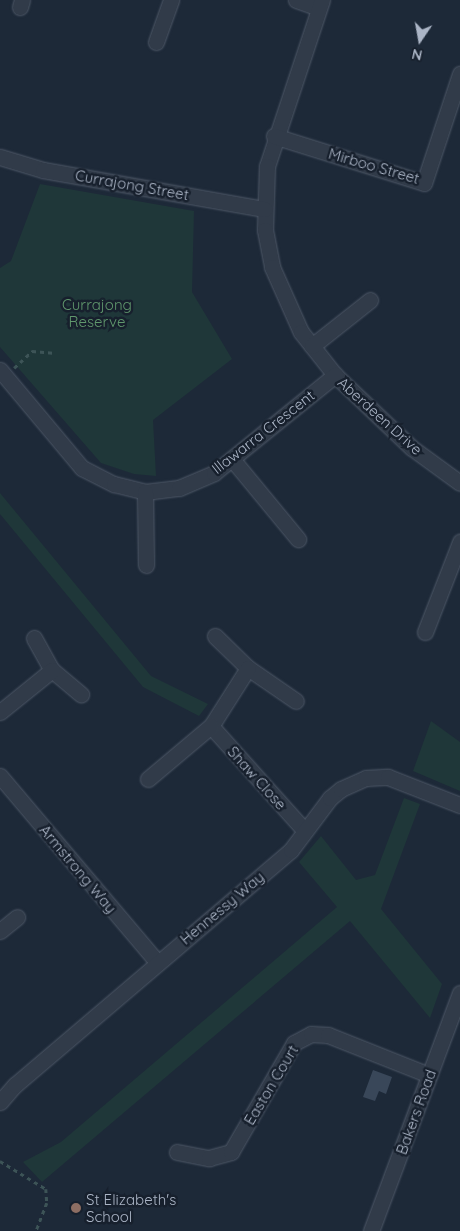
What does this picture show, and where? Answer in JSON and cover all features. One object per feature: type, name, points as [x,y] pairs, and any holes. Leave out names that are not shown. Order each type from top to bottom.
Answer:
[{"type":"street","points":[[156,42],[171,0]]},
{"type":"street","points":[[296,0],[321,4]]},
{"type":"street","name":"Aberdeen Drive","points":[[321,4],[274,136],[267,166],[265,209],[267,246],[277,283],[312,346],[335,375],[412,448],[458,475]]},
{"type":"street","name":"Mirboo Street","points":[[274,136],[424,183],[460,74]]},
{"type":"street","name":"Currajong Street","points":[[0,157],[43,170],[265,209]]},
{"type":"street","points":[[312,346],[370,300]]},
{"type":"street","name":"Illawarra Crescent","points":[[7,369],[82,468],[114,484],[145,492],[197,482],[232,459],[335,375]]},
{"type":"street","points":[[232,459],[298,539]]},
{"type":"street","points":[[145,492],[146,565]]},
{"type":"street","points":[[425,632],[460,542]]},
{"type":"street","points":[[215,636],[248,668],[296,701]]},
{"type":"street","points":[[34,638],[52,670],[80,694]]},
{"type":"street","points":[[148,779],[211,726],[248,668]]},
{"type":"street","points":[[0,712],[52,670]]},
{"type":"street","name":"Shaw Close","points":[[211,726],[304,830]]},
{"type":"street","name":"Armstrong Way","points":[[0,776],[157,962]]},
{"type":"street","name":"Hennessy Way","points":[[1,1097],[157,962],[291,850],[304,830],[330,798],[366,778],[396,779],[460,805]]},
{"type":"street","points":[[0,931],[17,917]]},
{"type":"street","name":"Bakers Road","points":[[371,1231],[460,993]]},
{"type":"street","name":"Easton Court","points":[[177,1152],[209,1158],[231,1152],[294,1043],[311,1034],[328,1035],[429,1075]]},
{"type":"path","points":[[7,369],[32,352],[53,353]]},
{"type":"path","points":[[0,1161],[46,1189],[47,1203],[36,1231]]},
{"type":"green space","name":"Currajong Reserve","points":[[40,184],[194,211],[192,292],[232,359],[153,420],[156,476],[134,474],[101,463],[0,347],[0,268],[11,261]]},
{"type":"green space","points":[[0,493],[151,676],[208,704],[199,716],[143,687],[0,514]]},
{"type":"green space","points":[[431,721],[460,742],[460,791],[413,771]]},
{"type":"green space","points":[[404,798],[420,804],[381,909],[442,984],[430,1018],[350,921],[42,1182],[23,1162],[61,1142],[337,907],[299,862],[321,836],[356,880],[375,875]]},
{"type":"building","points":[[373,1070],[392,1077],[386,1094],[379,1091],[375,1101],[363,1097]]},
{"type":"place","name":"St Elizabeth's School","points":[[76,1208]]}]
